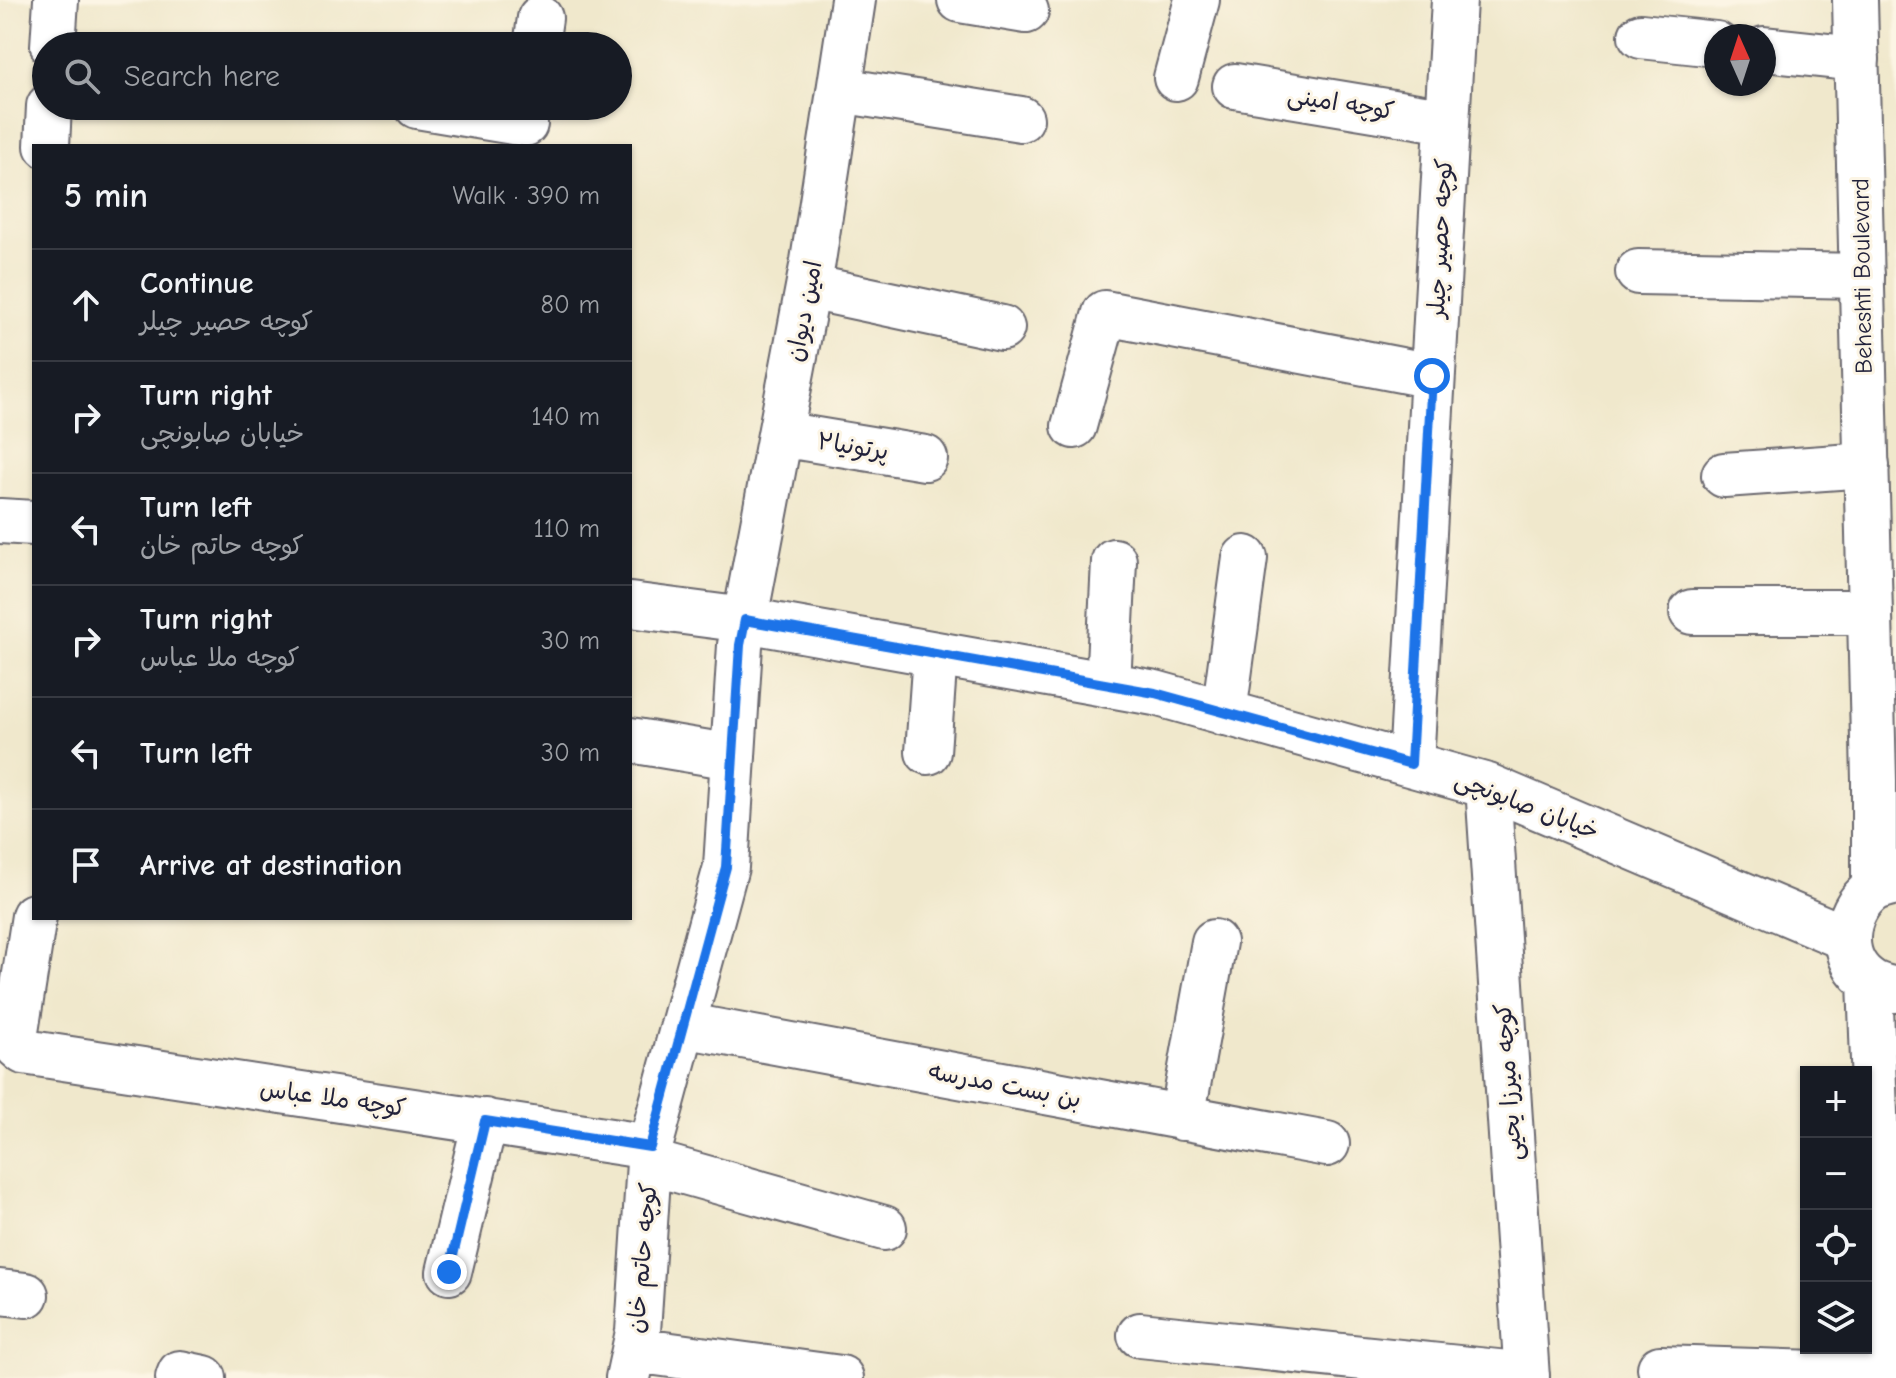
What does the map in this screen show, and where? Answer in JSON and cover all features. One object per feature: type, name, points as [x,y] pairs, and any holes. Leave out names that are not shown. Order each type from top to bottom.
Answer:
[{"type":"street","points":[[54,32],[56,0]]},
{"type":"street","name":"امین دیوان","points":[[745,620],[809,287],[853,0]]},
{"type":"street","points":[[960,0],[1026,11]]},
{"type":"street","points":[[1176,78],[1197,0]]},
{"type":"street","name":"کوچه حصیر چیلر","points":[[1411,764],[1454,0]]},
{"type":"street","name":"Beheshti Boulevard","points":[[1855,0],[1870,612],[1885,885]]},
{"type":"street","points":[[1641,36],[1704,43]]},
{"type":"street","points":[[1776,50],[1857,59]]},
{"type":"street","name":"کوچه امینی","points":[[1235,86],[1447,121]]},
{"type":"street","points":[[840,90],[1021,119]]},
{"type":"street","points":[[47,144],[48,120]]},
{"type":"street","points":[[496,120],[524,125]]},
{"type":"street","points":[[1638,272],[1862,276]]},
{"type":"street","points":[[809,287],[1002,328]]},
{"type":"street","points":[[1074,426],[1105,313],[1432,376]]},
{"type":"street","name":"پرتونیا۲","points":[[780,434],[925,458]]},
{"type":"street","points":[[1724,475],[1867,465]]},
{"type":"street","points":[[1224,713],[1245,558]]},
{"type":"street","points":[[1108,685],[1114,561]]},
{"type":"street","name":"خیابان صابونچی","points":[[632,605],[745,620],[1155,693],[1488,786],[1846,938]]},
{"type":"street","points":[[1692,612],[1870,612]]},
{"type":"street","name":"کوچه حاتم خان","points":[[631,1364],[638,1332],[650,1154],[726,867],[740,645],[745,620]]},
{"type":"street","points":[[928,752],[935,654]]},
{"type":"street","points":[[632,740],[733,757]]},
{"type":"street","name":"کوچه میرزا یحیی","points":[[1488,786],[1527,1376]]},
{"type":"street","points":[[1660,1368],[1885,1377],[1883,986],[1853,962],[1846,938],[1853,910],[1885,885]]},
{"type":"street","name":"کوچه ملا عباس","points":[[33,920],[15,1038],[17,1046],[24,1052],[485,1121],[650,1154],[884,1228]]},
{"type":"street","points":[[1182,1118],[1214,942]]},
{"type":"street","name":"بن بست مدرسه","points":[[683,1025],[1327,1144]]},
{"type":"street","points":[[449,1272],[485,1121]]},
{"type":"street","points":[[1140,1335],[1527,1376]]},
{"type":"street","points":[[631,1364],[841,1378]]},
{"type":"route","points":[[449,1272],[485,1121],[650,1147],[726,867],[740,645],[745,620],[1155,693],[1411,764],[1432,376]]}]
